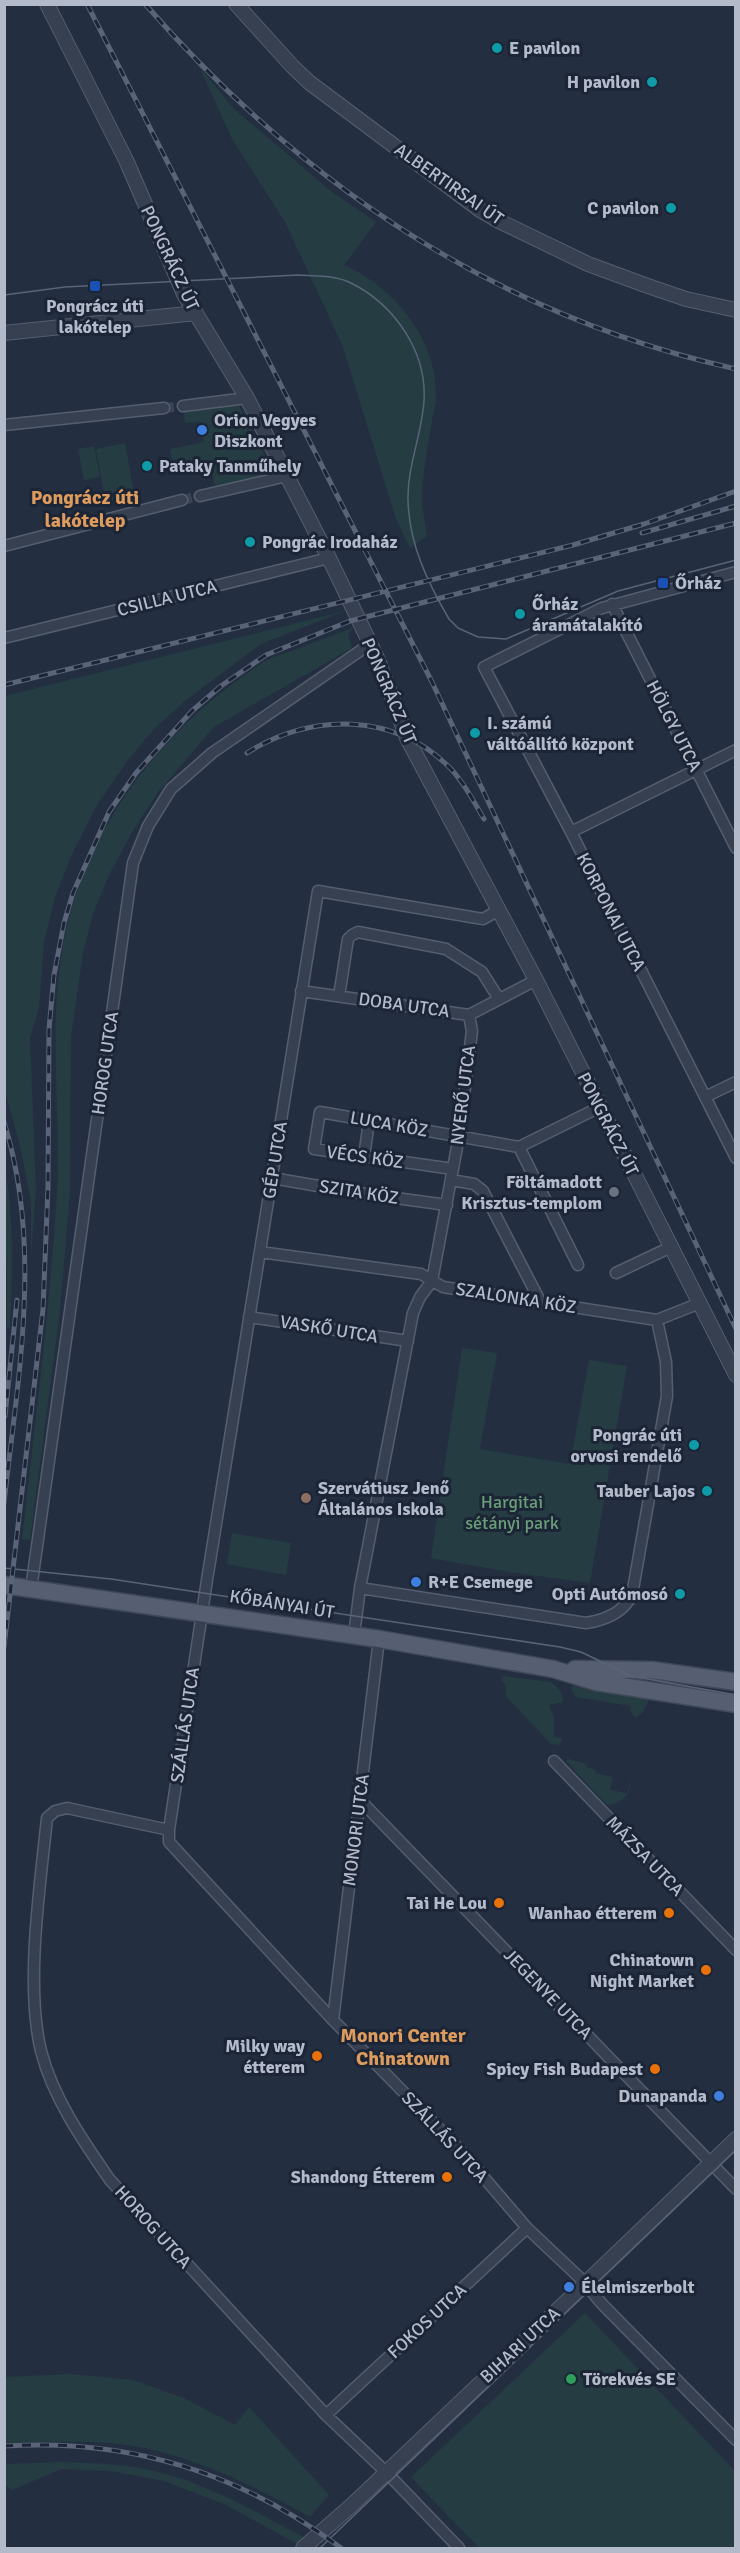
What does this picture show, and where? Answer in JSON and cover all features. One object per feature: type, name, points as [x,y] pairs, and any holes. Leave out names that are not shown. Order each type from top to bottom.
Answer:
[{"type":"main road","name":"KŐBÁNYAI ÚT","points":[[4,1585],[380,1639],[553,1669],[596,1682],[735,1704]]},
{"type":"main road","name":"KŐBÁNYAI ÚT","points":[[553,1669],[652,1670],[735,1682]]},
{"type":"street","name":"PONGRÁCZ ÚT","points":[[47,4],[126,160],[184,294],[246,398],[329,558],[370,644],[407,738],[536,980],[735,1375]]},
{"type":"street","name":"ALBERTIRSAI ÚT","points":[[236,4],[310,83],[480,210],[588,264],[686,299],[735,310]]},
{"type":"street","points":[[4,333],[195,314]]},
{"type":"street","points":[[183,406],[246,398]]},
{"type":"street","points":[[4,424],[163,408]]},
{"type":"street","points":[[200,496],[287,476]]},
{"type":"street","points":[[4,546],[182,500]]},
{"type":"street","name":"CSILLA UTCA","points":[[4,638],[329,558]]},
{"type":"street","points":[[612,604],[735,572]]},
{"type":"street","name":"KORPONAI UTCA","points":[[612,604],[484,667],[571,832],[735,1158]]},
{"type":"street","name":"HÖLGY UTCA","points":[[612,604],[735,848]]},
{"type":"street","name":"HOROG UTCA","points":[[31,1589],[133,863],[148,826],[171,789],[212,753],[370,644]]},
{"type":"street","points":[[571,832],[735,750]]},
{"type":"street","name":"GÉP UTCA","points":[[202,1612],[318,891],[483,919],[499,910]]},
{"type":"street","points":[[339,996],[348,939],[358,932],[446,949],[482,972],[499,999]]},
{"type":"street","name":"DOBA UTCA","points":[[301,991],[469,1015],[536,980]]},
{"type":"street","name":"NYERŐ UTCA","points":[[432,1281],[459,1136],[472,1031],[469,1015]]},
{"type":"street","points":[[705,1097],[735,1082]]},
{"type":"street","points":[[578,1265],[519,1147],[600,1107]]},
{"type":"street","name":"LUCA KÖZ","points":[[320,1112],[519,1147]]},
{"type":"street","name":"VÉCS KÖZ","points":[[320,1112],[315,1149],[452,1174],[474,1184],[483,1191],[541,1303]]},
{"type":"street","points":[[364,1157],[369,1121]]},
{"type":"street","name":"SZITA KÖZ","points":[[272,1178],[447,1205]]},
{"type":"street","points":[[616,1273],[671,1247]]},
{"type":"street","name":"SZALONKA KÖZ","points":[[260,1252],[421,1274],[443,1287],[657,1320],[700,1303]]},
{"type":"street","points":[[354,1635],[360,1588],[413,1313],[432,1281]]},
{"type":"street","name":"VASKŐ UTCA","points":[[249,1317],[408,1341]]},
{"type":"street","points":[[360,1588],[570,1622],[600,1621],[620,1611],[628,1604],[632,1595],[667,1396],[666,1362],[657,1320]]},
{"type":"street","name":"SZÁLLÁS UTCA","points":[[202,1612],[169,1842],[333,2020],[463,2153],[527,2228],[584,2283],[735,2440]]},
{"type":"street","name":"MONORI UTCA","points":[[333,2020],[380,1639]]},
{"type":"street","name":"MÁZSA UTCA","points":[[554,1761],[735,1950]]},
{"type":"street","name":"JEGENYE UTCA","points":[[359,1799],[735,2189]]},
{"type":"street","name":"HOROG UTCA","points":[[169,1830],[67,1808],[55,1811],[47,1818],[35,1957],[34,2011],[42,2052],[61,2100],[81,2138],[110,2180],[326,2415],[386,2472],[459,2548]]},
{"type":"street","name":"BIHARI UTCA","points":[[303,2548],[386,2472],[735,2139]]},
{"type":"street","name":"FOKOS UTCA","points":[[326,2415],[527,2228]]},
{"type":"green space","points":[[199,66],[232,107],[332,192],[376,222],[344,265],[379,286],[409,317],[421,335],[435,375],[436,400],[422,490],[427,536],[410,548],[396,519],[343,347],[285,222],[232,139]]},
{"type":"green space","points":[[236,400],[275,476],[216,489],[209,464],[175,473],[170,449],[204,442],[202,422],[185,423],[183,407]]},
{"type":"green space","points":[[125,443],[135,498],[106,504],[96,449]]},
{"type":"green space","points":[[94,446],[100,477],[84,480],[78,449]]},
{"type":"green space","points":[[345,611],[261,644],[185,701],[154,729],[128,760],[97,805],[73,852],[55,897],[44,943],[39,1008],[30,1038],[36,1189],[31,1259],[31,1202],[20,1146],[5,1090],[5,696]]},
{"type":"green space","points":[[353,628],[348,634],[352,648],[214,727],[159,791],[134,829],[109,875],[93,914],[83,953],[71,1037],[70,1193],[60,1311],[30,1540],[22,1539],[46,1323],[57,1193],[56,1007],[63,946],[74,902],[89,860],[109,821],[134,783],[193,717],[267,660]]},
{"type":"green space","points":[[5,1168],[12,1248],[10,1328],[7,1327]]},
{"type":"green space","name":"Hargitai sétányi park","points":[[462,1348],[497,1353],[480,1449],[570,1464],[589,1360],[627,1366],[590,1583],[431,1558]]},
{"type":"green space","points":[[232,1533],[291,1543],[286,1575],[227,1564]]},
{"type":"green space","points":[[503,1676],[551,1682],[558,1689],[563,1696],[563,1702],[549,1705],[554,1718],[554,1737],[562,1738],[560,1745],[551,1744],[505,1695],[506,1686],[501,1680]]},
{"type":"green space","points":[[573,1685],[646,1697],[649,1700],[642,1713],[635,1718],[630,1710],[631,1706],[575,1697],[571,1688]]},
{"type":"green space","points":[[569,1759],[587,1764],[586,1767],[596,1770],[595,1773],[613,1777],[610,1790],[627,1793],[617,1803],[607,1805],[566,1761]]},
{"type":"green space","points":[[585,2313],[735,2471],[735,2548],[479,2548],[411,2477]]},
{"type":"green space","points":[[71,2374],[133,2380],[184,2398],[235,2425],[249,2407],[329,2495],[310,2517],[239,2480],[163,2452],[110,2443],[5,2443],[5,2377]]},
{"type":"green space","points":[[61,2462],[127,2466],[166,2474],[220,2494],[304,2537],[299,2545],[226,2505],[164,2481],[110,2471],[62,2469],[12,2490],[5,2485],[4,2464]]},
{"type":"tunnel","points":[[164,408],[183,406]]},
{"type":"tunnel","points":[[182,500],[200,496]]},
{"type":"tram line","points":[[4,295],[65,287],[298,275],[338,279],[367,292],[394,317],[405,332],[414,348],[424,383],[423,413],[408,488],[409,516],[416,547],[433,591],[449,619],[458,628],[478,637],[506,639],[618,591],[736,560]]},
{"type":"tram line","points":[[4,1568],[111,1579],[560,1647],[581,1652],[631,1676],[736,1695]]},
{"type":"tram line","points":[[320,2548],[736,2150]]},
{"type":"railway","points":[[87,4],[432,682],[736,1329]]},
{"type":"railway","points":[[145,4],[206,70],[271,130],[339,185],[411,235],[486,278],[566,315],[649,346],[736,369]]},
{"type":"railway","points":[[4,685],[573,545],[644,524],[736,491]]},
{"type":"railway","points":[[642,533],[736,506]]},
{"type":"railway","points":[[4,1647],[43,1309],[48,1187],[49,1029],[54,975],[64,923],[73,893],[109,812],[136,773],[192,711],[221,686],[266,655],[350,621],[736,523]]},
{"type":"railway","points":[[247,753],[298,730],[325,725],[352,724],[379,728],[405,737],[429,750],[451,769],[484,819]]},
{"type":"railway","points":[[4,1122],[16,1169],[25,1264],[20,1360],[4,1503]]},
{"type":"railway","points":[[5,1416],[17,1300]]},
{"type":"railway","points":[[4,2446],[51,2445],[96,2448],[140,2455],[182,2466],[264,2499],[341,2548]]},
{"type":"place","name":"E pavilon","points":[[497,48]]},
{"type":"place","name":"H pavilon","points":[[652,82]]},
{"type":"place","name":"C pavilon","points":[[671,208]]},
{"type":"place","name":"Pongrácz úti lakótelep","points":[[95,286]]},
{"type":"place","name":"Orion Vegyes Diszkont","points":[[202,430]]},
{"type":"place","name":"Pataky Tanműhely","points":[[147,466]]},
{"type":"place","name":"Pongrác Irodaház","points":[[250,542]]},
{"type":"place","name":"Őrház","points":[[663,583]]},
{"type":"place","name":"Őrház áramátalakító","points":[[520,614]]},
{"type":"place","name":"I. számú váltóállító központ","points":[[475,733]]},
{"type":"place","name":"Föltámadott Krisztus-templom","points":[[614,1192]]},
{"type":"place","name":"Pongrác úti orvosi rendelő","points":[[694,1445]]},
{"type":"place","name":"Tauber Lajos","points":[[707,1491]]},
{"type":"place","name":"Szervátiusz Jenő Általános Iskola","points":[[306,1498]]},
{"type":"place","name":"R+E Csemege","points":[[416,1582]]},
{"type":"place","name":"Opti Autómosó","points":[[680,1594]]},
{"type":"place","name":"Tai He Lou","points":[[499,1903]]},
{"type":"place","name":"Wanhao étterem","points":[[669,1913]]},
{"type":"place","name":"Chinatown Night Market","points":[[706,1970]]},
{"type":"place","name":"Milky way étterem","points":[[317,2056]]},
{"type":"place","name":"Spicy Fish Budapest","points":[[655,2069]]},
{"type":"place","name":"Dunapanda","points":[[719,2096]]},
{"type":"place","name":"Shandong Étterem","points":[[447,2177]]},
{"type":"place","name":"Élelmiszerbolt","points":[[569,2287]]},
{"type":"place","name":"Törekvés SE","points":[[571,2379]]},
{"type":"district","name":"Pongrácz úti lakótelep","points":[[85,508]]},
{"type":"district","name":"Monori Center Chinatown","points":[[403,2046]]}]
